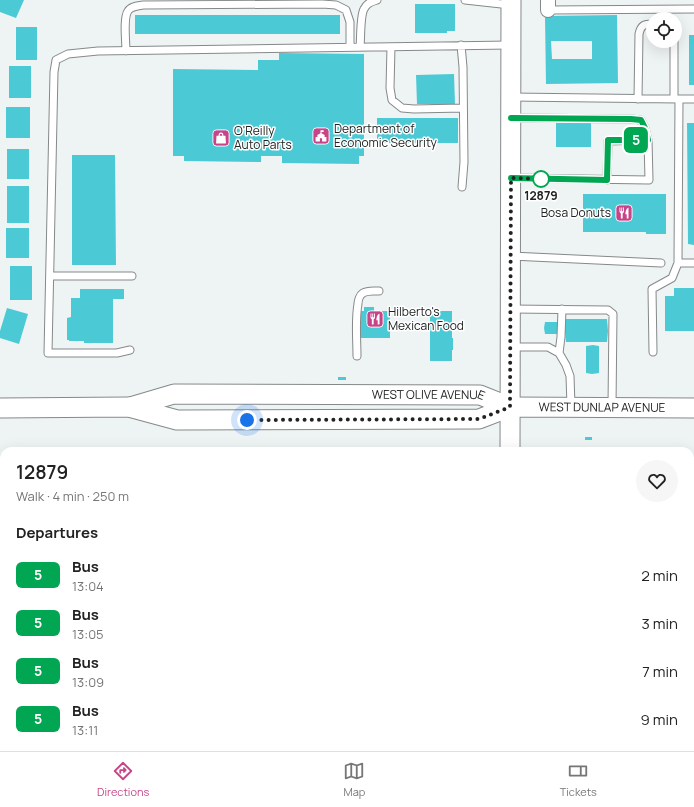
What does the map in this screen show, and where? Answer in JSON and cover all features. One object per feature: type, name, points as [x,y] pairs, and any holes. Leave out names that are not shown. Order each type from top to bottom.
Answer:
[{"type":"main road","points":[[510,447],[511,2]]},
{"type":"main road","name":"WEST OLIVE AVENUE","points":[[129,407],[174,394],[271,394],[480,395],[510,407]]},
{"type":"main road","name":"WEST OLIVE AVENUE","points":[[0,408],[129,407],[177,420],[479,419],[510,407]]},
{"type":"main road","name":"WEST DUNLAP AVENUE","points":[[510,407],[694,408]]},
{"type":"lane","points":[[360,47],[363,9],[370,2],[377,0]]},
{"type":"lane","points":[[465,0],[511,2]]},
{"type":"lane","points":[[126,51],[126,17],[128,10],[134,6],[143,5],[336,5],[346,10],[350,22],[350,47]]},
{"type":"lane","points":[[548,5],[694,9]]},
{"type":"lane","points":[[638,99],[638,34],[641,27],[646,24]]},
{"type":"lane","points":[[461,45],[464,162],[462,187]]},
{"type":"lane","points":[[130,350],[117,353],[48,353],[54,72],[56,60],[68,54],[98,51],[511,45]]},
{"type":"lane","points":[[391,47],[390,88],[392,100],[402,108],[463,108]]},
{"type":"lane","points":[[653,352],[652,289],[672,278],[678,263],[674,48]]},
{"type":"lane","points":[[511,98],[694,99]]},
{"type":"lane","points":[[511,118],[641,120],[648,140],[649,180],[511,178]]},
{"type":"lane","points":[[607,180],[608,140],[648,140]]},
{"type":"lane","points":[[510,256],[661,263]]},
{"type":"lane","points":[[678,263],[694,263]]},
{"type":"lane","points":[[50,276],[132,276]]},
{"type":"lane","points":[[357,356],[356,335],[358,303],[360,297],[364,293],[379,290]]},
{"type":"lane","points":[[511,309],[608,310],[612,314],[612,408]]},
{"type":"lane","points":[[559,354],[562,309]]},
{"type":"lane","points":[[510,346],[548,347],[559,354],[566,365],[570,376],[571,407]]},
{"type":"building","points":[[0,0],[24,0],[16,18],[0,12]]},
{"type":"building","points":[[415,4],[455,4],[455,31],[447,31],[447,33],[415,33]]},
{"type":"building","points":[[135,15],[340,15],[340,34],[135,34]]},
{"type":"building","points":[[617,15],[618,83],[546,84],[545,16]],"holes":[[[551,41],[592,41],[592,59],[552,59]]]},
{"type":"building","points":[[16,27],[37,27],[37,60],[16,60]]},
{"type":"building","points":[[689,35],[694,35],[694,85],[689,85]]},
{"type":"building","points":[[279,53],[364,54],[364,156],[359,156],[359,164],[282,163],[282,156],[261,156],[261,162],[184,161],[184,156],[173,156],[173,69],[258,70],[258,60],[279,60]]},
{"type":"building","points":[[9,66],[31,66],[31,98],[9,98]]},
{"type":"building","points":[[454,74],[455,104],[440,104],[440,107],[431,107],[431,104],[417,104],[416,75]]},
{"type":"building","points":[[6,107],[30,107],[30,138],[6,138]]},
{"type":"building","points":[[377,118],[458,118],[458,143],[377,143]]},
{"type":"building","points":[[556,122],[591,122],[591,147],[556,147]]},
{"type":"building","points":[[687,123],[694,123],[694,245],[688,244]]},
{"type":"building","points":[[7,149],[29,149],[29,179],[7,179]]},
{"type":"building","points":[[72,155],[115,155],[116,265],[72,265]]},
{"type":"building","points":[[7,186],[29,186],[29,223],[7,223]]},
{"type":"building","name":"Bosa Donuts","points":[[583,194],[666,194],[666,234],[646,234],[646,232],[583,232]]},
{"type":"building","points":[[6,228],[29,228],[29,258],[6,258]]},
{"type":"building","points":[[10,266],[32,266],[32,300],[10,300]]},
{"type":"building","points":[[674,288],[694,288],[694,331],[665,331],[665,296],[674,296]]},
{"type":"building","points":[[80,289],[124,289],[124,299],[113,299],[113,343],[84,343],[84,341],[67,340],[67,318],[71,317],[71,298],[80,298]]},
{"type":"building","name":"Hilberto's Mexican Food","points":[[364,307],[374,307],[374,311],[390,311],[390,338],[361,338],[359,327],[361,327],[361,311],[364,311]]},
{"type":"building","points":[[7,308],[28,314],[19,344],[0,338],[0,331]]},
{"type":"building","points":[[430,311],[452,311],[452,361],[430,361]]},
{"type":"building","points":[[566,319],[607,319],[607,342],[566,342]]},
{"type":"building","points":[[545,322],[558,322],[558,334],[545,334]]},
{"type":"building","points":[[586,346],[599,346],[599,373],[592,374],[586,373]]},
{"type":"building","points":[[338,377],[346,377],[346,380],[338,380]]},
{"type":"building","points":[[585,437],[592,437],[592,440],[585,440]]},
{"type":"bus line","name":"5","points":[[511,118],[641,120],[648,140],[608,140],[607,180],[511,178]]},
{"type":"place","name":"Department of Economic Security","points":[[321,136]]},
{"type":"place","name":"O'Reilly Auto Parts","points":[[221,138]]},
{"type":"place","name":"12879","points":[[541,179]]},
{"type":"place","name":"Bosa Donuts","points":[[624,213]]},
{"type":"place","name":"Hilberto's Mexican Food","points":[[375,319]]},
{"type":"route","points":[[247,420],[479,419],[510,407],[511,178],[541,179]]}]
